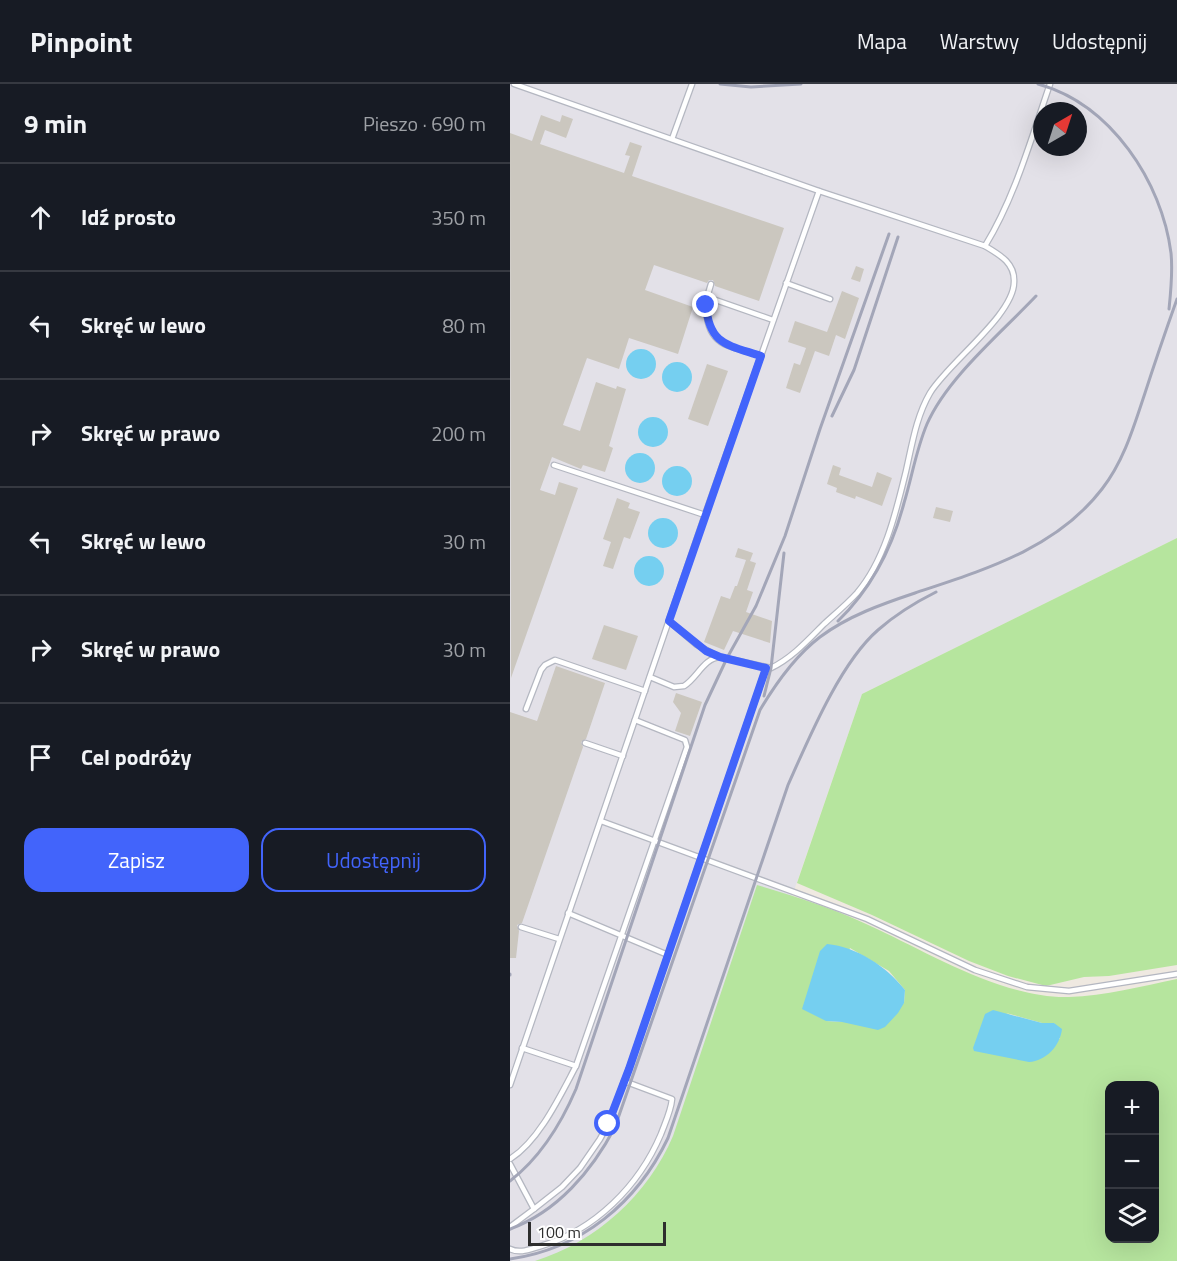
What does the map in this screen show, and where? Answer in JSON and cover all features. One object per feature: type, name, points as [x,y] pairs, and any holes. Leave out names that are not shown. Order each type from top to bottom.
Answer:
[{"type":"lane","points":[[514,84],[819,191],[985,246],[1001,256],[1011,266],[1014,282],[1010,300],[999,316],[942,376],[930,394],[915,430],[899,497],[879,558],[856,594],[797,650],[775,666],[766,668],[720,657],[697,645],[669,621]]},
{"type":"lane","points":[[672,139],[692,84]]},
{"type":"lane","points":[[985,246],[1010,199],[1050,84]]},
{"type":"lane","points":[[510,1085],[705,515],[819,191]]},
{"type":"lane","points":[[786,283],[830,299]]},
{"type":"lane","points":[[711,284],[706,297],[707,317],[714,336],[726,345],[761,356]]},
{"type":"lane","points":[[706,297],[773,320]]},
{"type":"lane","points":[[554,465],[705,515]]},
{"type":"lane","points":[[650,677],[674,687],[684,686],[708,662],[715,657],[720,657]]},
{"type":"lane","points":[[526,709],[541,670],[555,660],[645,691]]},
{"type":"lane","points":[[510,1227],[562,1187],[591,1154],[608,1124],[766,668]]},
{"type":"lane","points":[[510,1159],[523,1150],[531,1140],[576,1066],[687,743],[685,740],[635,720]]},
{"type":"lane","points":[[585,743],[623,756]]},
{"type":"lane","points":[[601,820],[867,919],[975,970],[1027,987],[1069,991],[1177,975]]},
{"type":"lane","points":[[568,913],[668,955]]},
{"type":"lane","points":[[521,927],[559,939]]},
{"type":"lane","points":[[522,1048],[576,1066]]},
{"type":"lane","points":[[510,1249],[516,1252],[554,1242],[581,1228],[613,1203],[637,1176],[656,1145],[672,1101],[668,1096],[624,1081]]},
{"type":"lane","points":[[510,1164],[534,1209]]},
{"type":"shaded area","points":[[510,84],[1177,84],[1177,538],[862,694],[666,1261],[510,1261]]},
{"type":"green space","points":[[1177,538],[1177,965],[1109,976],[1084,977],[1046,986],[1008,976],[969,961],[872,915],[797,883],[862,694]]},
{"type":"green space","points":[[757,885],[848,916],[970,974],[1020,991],[1045,996],[1083,996],[1177,979],[1177,1261],[535,1261],[579,1242],[599,1229],[634,1196],[662,1158],[673,1136]],"holes":[[[850,948],[889,971],[905,990],[904,1003],[842,1022],[826,1021]],[[1006,1013],[1042,1023],[1054,1023],[1060,1039]]]},
{"type":"water","points":[[641,349],[652,353],[656,364],[652,375],[641,379],[630,375],[626,364],[630,353]]},
{"type":"water","points":[[677,362],[688,366],[692,377],[688,388],[677,392],[666,388],[662,377],[666,366]]},
{"type":"water","points":[[653,417],[664,421],[668,432],[664,443],[653,447],[642,443],[638,432],[642,421]]},
{"type":"water","points":[[640,453],[651,457],[655,468],[651,479],[640,483],[629,479],[625,468],[629,457]]},
{"type":"water","points":[[677,466],[688,470],[692,481],[688,492],[677,496],[666,492],[662,481],[666,470]]},
{"type":"water","points":[[663,518],[674,522],[678,533],[674,544],[663,548],[652,544],[648,533],[652,522]]},
{"type":"water","points":[[649,556],[660,560],[664,571],[660,582],[649,586],[638,582],[634,571],[638,560]]},
{"type":"water","points":[[827,944],[849,949],[870,959],[889,973],[905,990],[904,1003],[885,1027],[878,1030],[826,1021],[802,1009],[820,951]]},
{"type":"water","points":[[993,1010],[1042,1023],[1054,1023],[1062,1029],[1061,1035],[1051,1052],[1035,1061],[1029,1062],[974,1051],[973,1048],[985,1014]]},
{"type":"building","points":[[541,115],[560,122],[562,115],[573,119],[566,138],[545,130],[540,144],[624,173],[630,156],[625,155],[630,142],[642,146],[632,176],[784,228],[759,301],[715,286],[713,280],[707,283],[654,265],[645,290],[693,307],[678,354],[629,338],[619,369],[587,358],[563,425],[580,431],[596,382],[616,389],[617,386],[626,389],[609,446],[613,448],[605,472],[583,465],[581,469],[552,457],[540,490],[555,495],[559,482],[578,488],[511,678],[510,133],[532,141]]},
{"type":"building","points":[[856,266],[864,269],[860,282],[851,279]]},
{"type":"building","points":[[842,291],[859,298],[845,339],[836,335],[829,356],[815,351],[800,393],[786,388],[794,363],[800,365],[806,348],[788,342],[795,321],[827,332]]},
{"type":"building","points":[[707,364],[728,371],[708,426],[688,419]]},
{"type":"building","points":[[833,465],[841,468],[839,475],[872,487],[877,472],[892,478],[882,506],[856,496],[855,499],[836,492],[837,488],[827,484]]},
{"type":"building","points":[[617,498],[630,503],[628,508],[640,512],[630,539],[624,537],[613,569],[603,566],[611,542],[603,539]]},
{"type":"building","points":[[936,507],[953,511],[950,522],[933,518]]},
{"type":"building","points":[[738,548],[753,553],[750,561],[756,563],[747,590],[753,592],[746,612],[772,621],[770,643],[733,631],[724,650],[704,642],[721,596],[730,599],[737,586],[746,560],[735,557]]},
{"type":"building","points":[[604,625],[638,636],[626,670],[592,659]]},
{"type":"building","points":[[556,666],[605,683],[586,739],[581,742],[583,747],[522,923],[517,925],[519,931],[516,958],[510,958],[510,712],[537,721]]},
{"type":"building","points":[[676,693],[702,702],[690,736],[675,731],[681,713],[673,702]]},
{"type":"railway","points":[[720,84],[751,87],[801,84]]},
{"type":"railway","points":[[1038,84],[1064,94],[1088,109],[1110,128],[1128,149],[1144,174],[1157,199],[1166,226],[1172,274],[1169,309]]},
{"type":"railway","points":[[510,1181],[541,1151],[564,1115],[576,1089],[705,705],[727,658],[756,606],[785,536],[889,234]]},
{"type":"railway","points":[[832,416],[854,370],[898,237]]},
{"type":"railway","points":[[838,621],[871,581],[887,552],[899,520],[923,434],[936,407],[961,373],[1036,296]]},
{"type":"railway","points":[[510,1229],[543,1212],[572,1188],[596,1159],[615,1127],[760,710],[779,680],[811,644],[842,623],[878,606],[1017,555],[1041,542],[1084,510],[1110,478],[1122,455],[1177,299]]},
{"type":"railway","points":[[764,696],[771,668],[784,553]]},
{"type":"railway","points":[[510,1259],[536,1254],[560,1245],[604,1219],[640,1183],[655,1161],[668,1138],[788,785],[816,724],[838,681],[864,644],[891,619],[936,592]]},
{"type":"route","points":[[608,1124],[629,1069],[766,668],[720,657],[706,651],[669,621],[761,356],[726,345],[718,340],[708,324],[706,305]]}]
